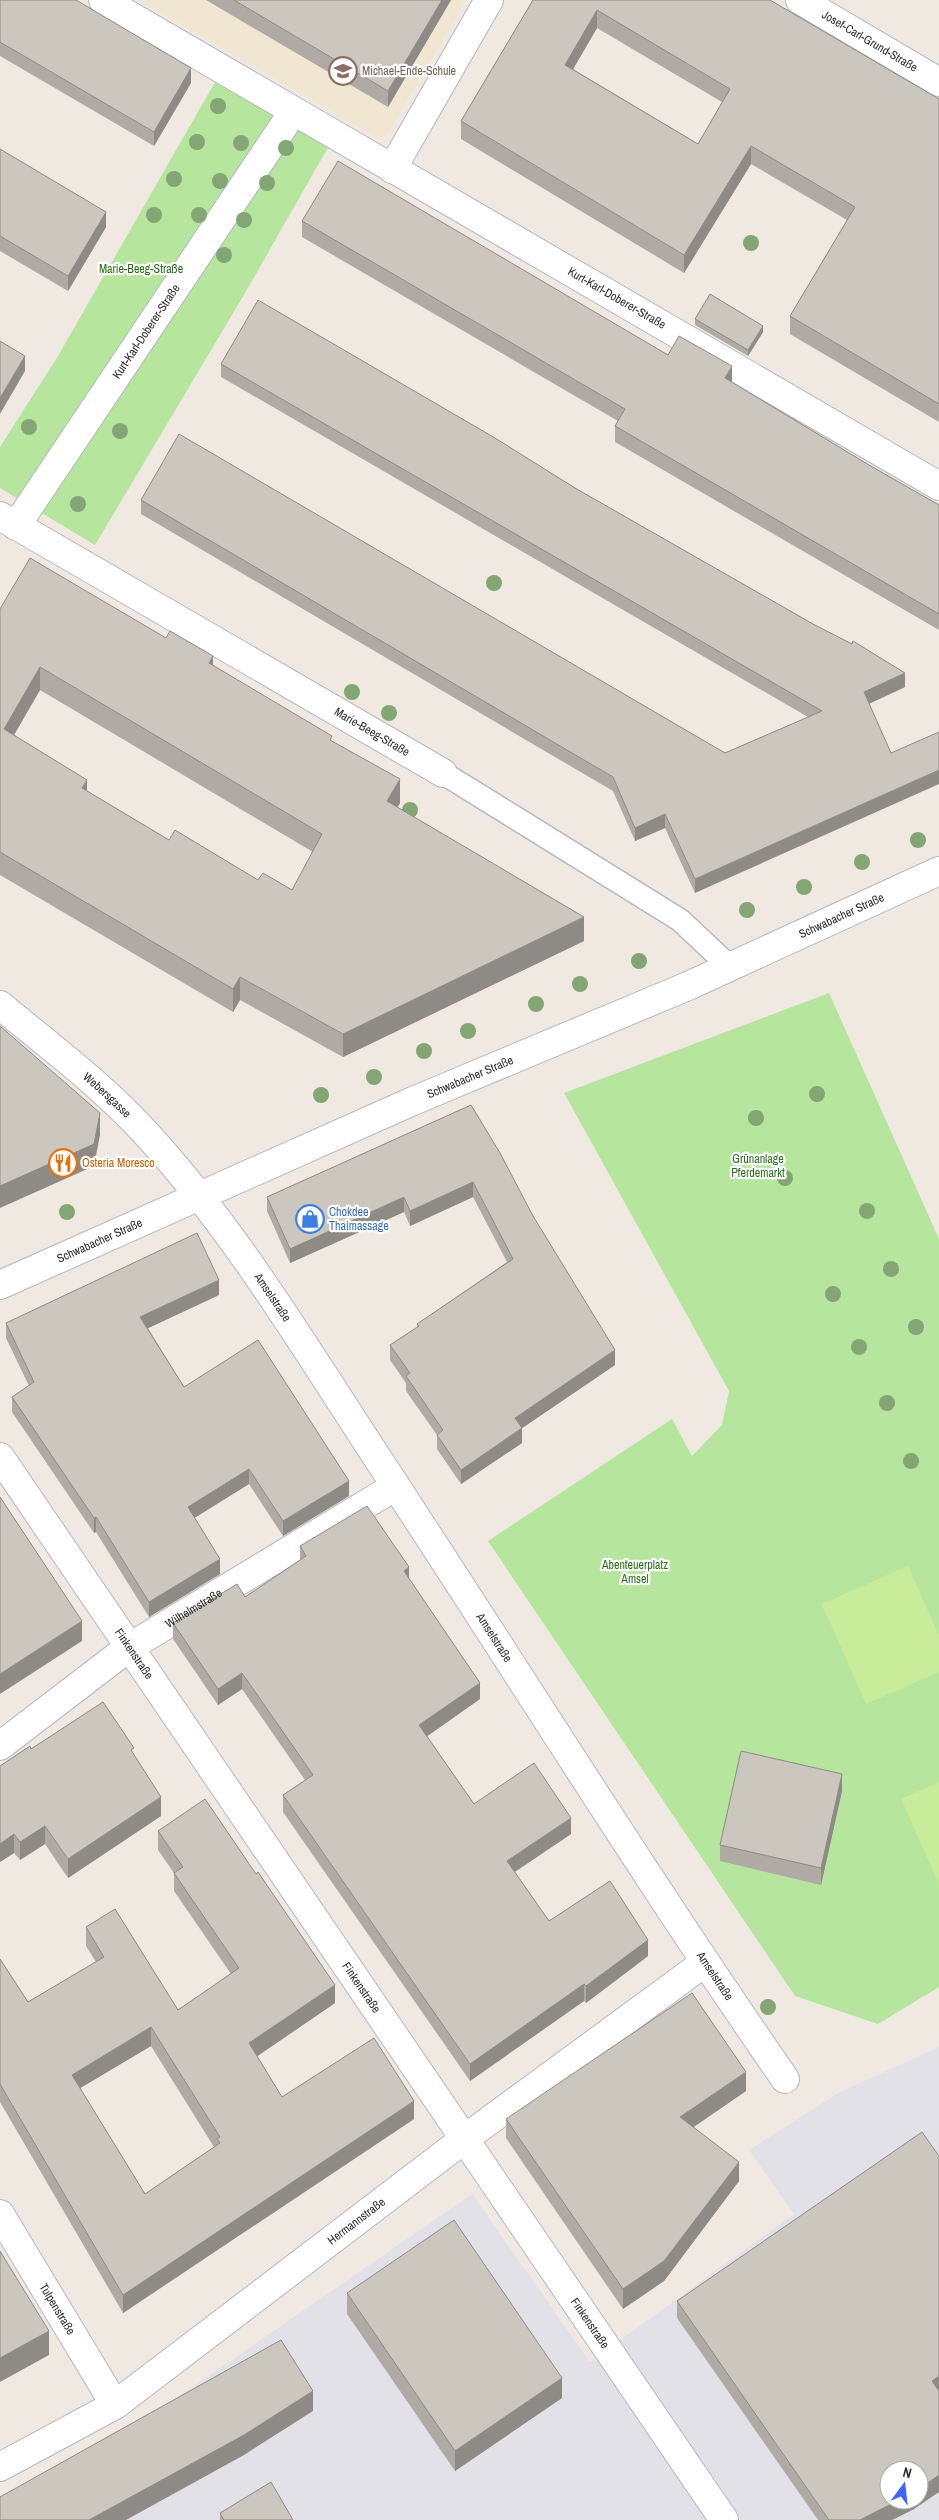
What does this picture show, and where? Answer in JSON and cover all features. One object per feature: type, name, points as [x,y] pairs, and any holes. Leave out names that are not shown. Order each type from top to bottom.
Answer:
[{"type":"street","name":"Kurt-Karl-Doberer-Straße","points":[[104,0],[293,112],[674,329],[939,486]]},
{"type":"street","points":[[392,169],[489,0]]},
{"type":"street","name":"Josef-Carl-Grund-Straße","points":[[800,0],[939,82]]},
{"type":"street","name":"Kurt-Karl-Doberer-Straße","points":[[8,521],[293,112]]},
{"type":"street","name":"Marie-Beeg-Straße","points":[[8,521],[442,774]]},
{"type":"street","name":"Schwabacher Straße","points":[[0,1285],[413,1101],[730,967],[939,871]]},
{"type":"street","name":"Webersgasse","points":[[0,1005],[119,1106],[201,1197]]},
{"type":"street","name":"Amselstraße","points":[[201,1197],[254,1271],[396,1486],[704,1962],[785,2079]]},
{"type":"street","name":"Finkenstraße","points":[[0,1457],[463,2140],[724,2520]]},
{"type":"street","name":"Wilhelmstraße","points":[[0,1746],[128,1648],[396,1486]]},
{"type":"street","name":"Hermannstraße","points":[[0,2466],[115,2405],[463,2140],[704,1962]]},
{"type":"street","name":"Tulpenstraße","points":[[0,2214],[115,2405]]},
{"type":"lane","name":"Marie-Beeg-Straße","points":[[442,774],[680,920],[730,967]]},
{"type":"shaded area","name":"Michael-Ende-Schule","points":[[139,0],[466,0],[383,141]]},
{"type":"shaded area","points":[[939,2047],[939,2520],[0,2520],[472,2194],[590,2362],[794,2214],[749,2150],[840,2092]]},
{"type":"green space","points":[[218,77],[330,144],[245,293],[95,545],[0,488],[0,447],[58,356]]},
{"type":"green space","points":[[829,993],[939,1239],[939,1987],[878,2024],[795,1996],[488,1541],[672,1419],[692,1456],[722,1425],[729,1391],[564,1093]]},
{"type":"green space","points":[[908,1566],[939,1635],[939,1672],[866,1704],[822,1604]]},
{"type":"green space","points":[[939,1782],[939,1884],[901,1799]]},
{"type":"building","points":[[0,0],[76,0],[191,68],[154,132],[0,42]]},
{"type":"building","points":[[234,0],[442,0],[388,91]]},
{"type":"building","points":[[533,0],[770,0],[939,99],[939,404],[790,316],[855,207],[751,146],[684,255],[461,121]],"holes":[[[597,10],[730,89],[698,144],[565,65]]]},
{"type":"building","points":[[0,149],[106,212],[68,276],[0,236]]},
{"type":"building","points":[[338,161],[668,355],[679,336],[732,366],[725,378],[939,505],[939,614],[615,426],[625,409],[302,221]]},
{"type":"building","points":[[710,294],[763,326],[748,350],[695,319]]},
{"type":"building","points":[[258,300],[495,438],[575,488],[813,624],[852,644],[853,641],[905,673],[864,692],[891,753],[939,732],[939,770],[695,879],[665,814],[635,828],[613,777],[141,500],[179,434],[725,753],[822,711],[221,364]]},
{"type":"building","points":[[0,341],[25,356],[0,398]]},
{"type":"building","points":[[30,558],[166,638],[170,631],[213,656],[209,663],[332,736],[330,740],[400,779],[387,801],[584,917],[343,1034],[240,977],[233,989],[0,852],[0,609]],"holes":[[[40,667],[322,834],[292,890],[263,873],[258,880],[175,830],[169,840],[82,788],[87,780],[4,729]]]},
{"type":"building","points":[[0,1026],[100,1113],[94,1144],[0,1186]]},
{"type":"building","points":[[471,1105],[500,1153],[533,1216],[615,1350],[515,1418],[522,1428],[461,1470],[437,1435],[443,1430],[406,1376],[410,1373],[390,1345],[419,1326],[417,1324],[513,1259],[473,1182],[410,1211],[404,1197],[290,1249],[267,1197]]},
{"type":"building","points":[[197,1233],[219,1280],[140,1317],[184,1387],[258,1340],[349,1481],[283,1521],[249,1469],[188,1507],[220,1559],[149,1602],[96,1517],[94,1518],[12,1397],[34,1382],[6,1323]]},
{"type":"building","points":[[0,1497],[82,1621],[0,1674]]},
{"type":"building","points":[[367,1506],[409,1567],[404,1571],[480,1683],[419,1725],[474,1804],[534,1763],[571,1818],[507,1861],[549,1921],[610,1881],[648,1940],[586,1986],[584,1984],[470,2064],[283,1795],[313,1775],[242,1673],[218,1689],[173,1623],[237,1584],[245,1597],[306,1556],[300,1546]]},
{"type":"building","points":[[103,1702],[134,1748],[131,1750],[161,1797],[68,1859],[45,1826],[20,1842],[14,1834],[0,1844],[0,1766],[30,1746],[31,1749]]},
{"type":"building","points":[[741,1751],[842,1774],[821,1868],[720,1845]]},
{"type":"building","points":[[205,1799],[256,1874],[258,1872],[335,1985],[249,2043],[282,2097],[374,2038],[414,2101],[123,2295],[0,2084],[0,1959],[28,2002],[104,1957],[86,1927],[115,1909],[178,2010],[239,1968],[174,1873],[183,1867],[158,1831]],"holes":[[[151,2027],[220,2137],[217,2139],[220,2143],[145,2194],[72,2075]]]},
{"type":"building","points":[[692,1993],[746,2072],[680,2117],[739,2162],[664,2261],[623,2289],[506,2119]]},
{"type":"building","points":[[922,2132],[939,2156],[939,2376],[932,2381],[939,2391],[939,2475],[929,2482],[929,2460],[879,2460],[880,2510],[860,2520],[829,2520],[677,2301]]},
{"type":"building","points":[[454,2220],[562,2378],[455,2451],[347,2293]]},
{"type":"building","points":[[0,2251],[49,2331],[0,2358]]},
{"type":"building","points":[[281,2340],[313,2391],[244,2435],[89,2520],[0,2520],[0,2497]]},
{"type":"building","points":[[271,2482],[293,2520],[224,2520],[220,2513]]},
{"type":"place","name":"Michael-Ende-Schule","points":[[343,71]]},
{"type":"place","name":"Osteria Moresco","points":[[63,1163]]},
{"type":"place","name":"Chokdee Thaimassage","points":[[310,1219]]},
{"type":"park label","name":"Grünanlage Pferdemarkt","points":[[758,1166]]},
{"type":"park label","name":"Abenteuerplatz Amsel","points":[[635,1572]]}]
